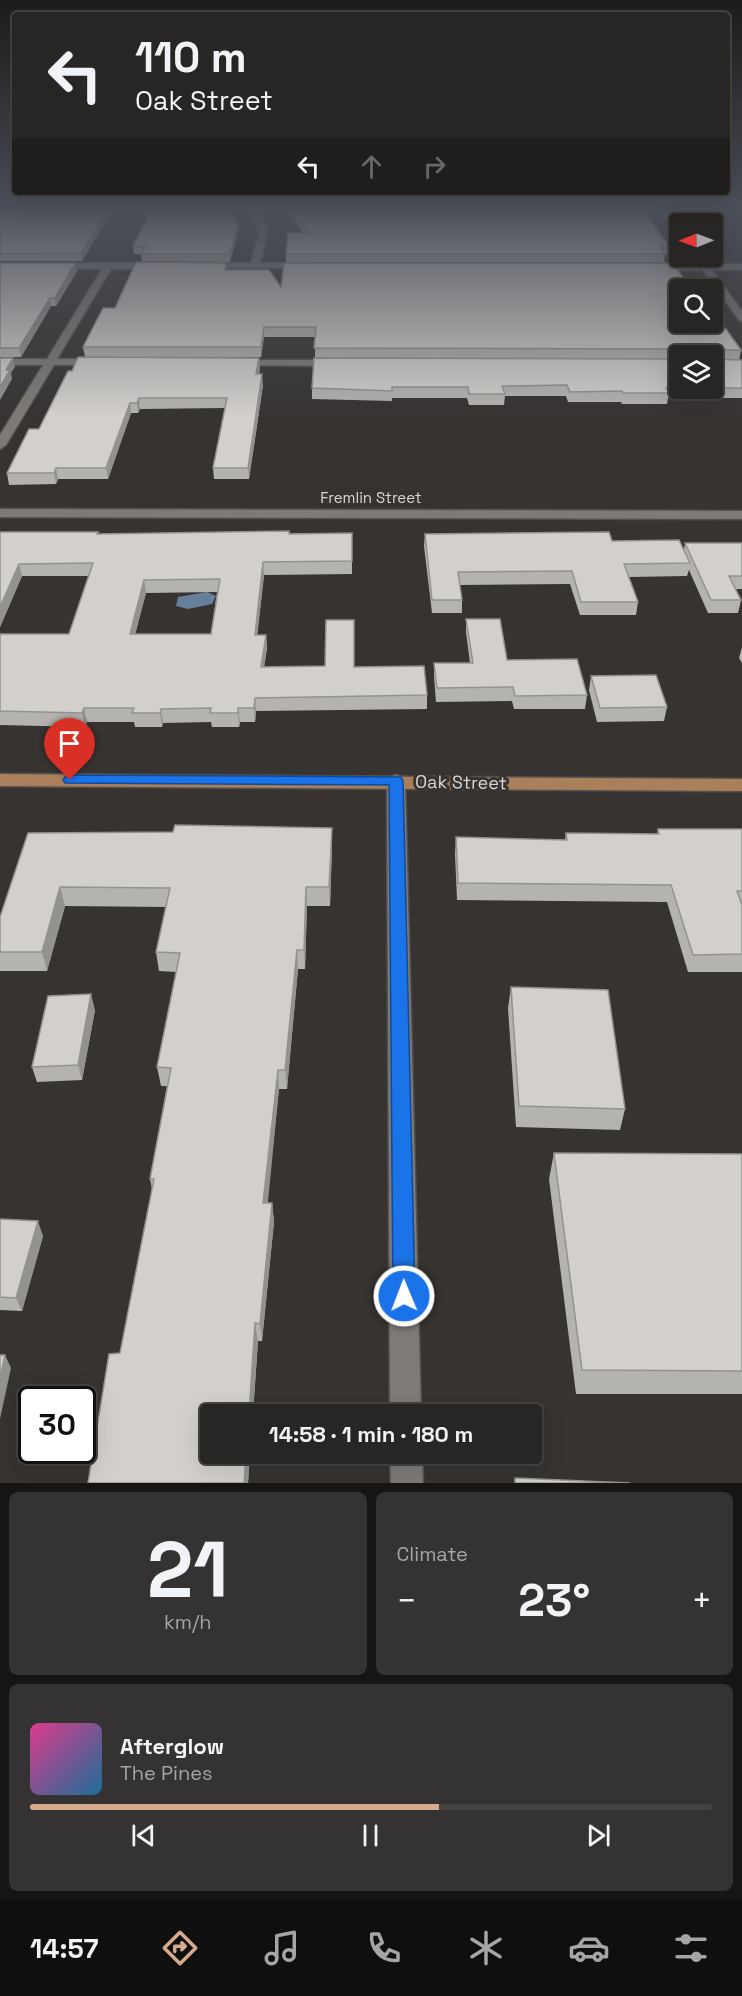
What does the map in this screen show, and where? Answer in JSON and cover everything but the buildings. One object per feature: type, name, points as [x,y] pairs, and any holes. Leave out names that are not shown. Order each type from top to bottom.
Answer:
[{"type":"main road","name":"Oak Street","points":[[0,780],[742,785]]},
{"type":"street","points":[[0,445],[101,278]]},
{"type":"street","points":[[713,278],[742,318]]},
{"type":"street","points":[[0,362],[111,362]]},
{"type":"street","points":[[229,363],[348,363]]},
{"type":"street","name":"Fremlin Street","points":[[0,513],[742,514]]},
{"type":"street","points":[[396,781],[406,1404]]},
{"type":"street","points":[[406,1464],[407,1483]]},
{"type":"water","points":[[207,592],[216,596],[212,604],[188,609],[176,606],[178,597]]},
{"type":"route","points":[[70,780],[396,781],[404,1296]]}]
